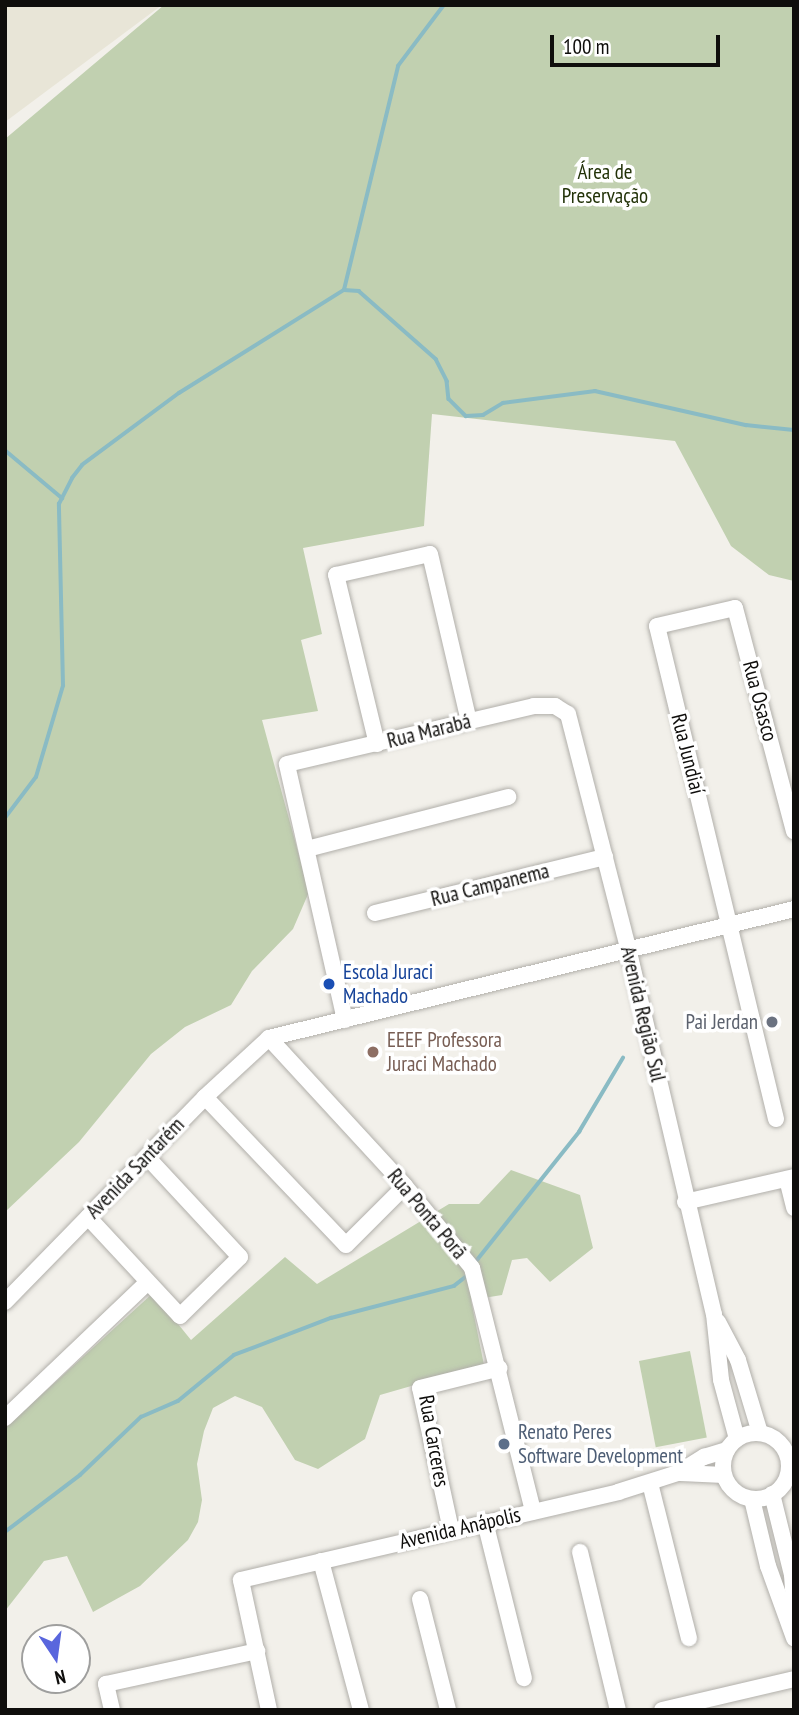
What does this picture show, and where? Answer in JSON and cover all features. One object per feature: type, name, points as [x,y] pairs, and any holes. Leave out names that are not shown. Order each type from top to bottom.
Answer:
[{"type":"street","points":[[377,744],[336,575],[430,554],[469,721]]},
{"type":"street","name":"Rua Osasco","points":[[698,616],[735,608],[794,831]]},
{"type":"street","name":"Rua Jundiaí","points":[[698,616],[657,626],[730,924]]},
{"type":"street","name":"Rua Marabá","points":[[306,849],[287,764],[534,706],[555,706],[568,714]]},
{"type":"street","name":"Avenida Região Sul","points":[[568,714],[628,948],[685,1202],[714,1314],[721,1380],[732,1444]]},
{"type":"street","points":[[345,1020],[306,849],[508,797]]},
{"type":"street","name":"Rua Campanema","points":[[375,913],[605,857]]},
{"type":"street","points":[[269,1038],[794,909]]},
{"type":"street","points":[[730,924],[776,1119]]},
{"type":"street","name":"Avenida Santarém","points":[[5,1302],[205,1097],[269,1038]]},
{"type":"street","name":"Rua Ponta Porã","points":[[269,1038],[405,1186],[472,1268],[500,1368],[533,1511]]},
{"type":"street","points":[[205,1097],[346,1245],[405,1186]]},
{"type":"street","points":[[88,1217],[180,1316],[240,1257],[147,1157]]},
{"type":"street","points":[[685,1202],[790,1178],[794,1208]]},
{"type":"street","points":[[5,1418],[148,1282]]},
{"type":"street","name":"Avenida Região Sul","points":[[714,1314],[738,1360],[760,1433]]},
{"type":"street","name":"Rua Carceres","points":[[451,1530],[421,1388],[500,1368]]},
{"type":"street","points":[[760,1433],[788,1446],[791,1467],[784,1483],[772,1494],[752,1499],[736,1492],[724,1475],[732,1444],[760,1433]]},
{"type":"street","name":"Avenida Anápolis","points":[[257,1651],[241,1580],[650,1483],[678,1473],[732,1444]]},
{"type":"street","name":"Avenida Anápolis","points":[[678,1473],[724,1475]]},
{"type":"street","points":[[650,1483],[689,1638]]},
{"type":"street","points":[[772,1494],[792,1575],[794,1603]]},
{"type":"street","points":[[752,1499],[768,1566],[794,1638]]},
{"type":"street","points":[[485,1522],[524,1678]]},
{"type":"street","points":[[580,1552],[618,1710]]},
{"type":"street","points":[[321,1561],[360,1710]]},
{"type":"street","points":[[420,1599],[448,1710]]},
{"type":"street","points":[[112,1710],[106,1684],[257,1651],[269,1710]]},
{"type":"street","points":[[662,1710],[794,1679]]},
{"type":"shaded area","points":[[5,5],[162,5],[5,122]]},
{"type":"green space","name":"Área de Preservação","points":[[164,5],[794,5],[794,581],[769,575],[731,546],[675,441],[432,414],[424,526],[303,548],[322,634],[301,640],[318,711],[262,720],[309,892],[293,929],[252,971],[231,1005],[185,1027],[151,1054],[79,1142],[5,1212],[5,139]]},
{"type":"green space","points":[[511,1170],[580,1195],[593,1248],[550,1282],[527,1258],[512,1260],[502,1295],[471,1300],[484,1365],[380,1395],[365,1439],[318,1469],[295,1460],[262,1407],[235,1396],[213,1408],[204,1431],[197,1464],[202,1500],[198,1522],[188,1540],[140,1586],[93,1612],[67,1556],[44,1561],[5,1611],[5,1428],[153,1293],[191,1340],[285,1257],[317,1284],[449,1204],[479,1204]]},
{"type":"green space","points":[[690,1351],[707,1437],[656,1447],[639,1361]]},
{"type":"waterway","points":[[344,290],[398,66],[444,5]]},
{"type":"waterway","points":[[5,818],[36,777],[63,686],[59,504],[72,478],[82,465],[179,393],[344,290],[359,291],[436,359],[447,381],[449,399],[466,416],[483,415],[503,403],[595,391],[746,425],[794,430]]},
{"type":"waterway","points":[[5,450],[62,498]]},
{"type":"waterway","points":[[477,1260],[579,1132],[623,1058]]},
{"type":"waterway","points":[[5,1532],[80,1475],[141,1417],[178,1401],[234,1355],[331,1318],[454,1286],[467,1276]]},
{"type":"place","name":"Escola Juraci Machado","points":[[329,984]]},
{"type":"place","name":"Pai Jerdan","points":[[772,1022]]},
{"type":"place","name":"EEEF Professora Juraci Machado","points":[[373,1052]]},
{"type":"place","name":"Renato Peres Software Development","points":[[504,1444]]}]
